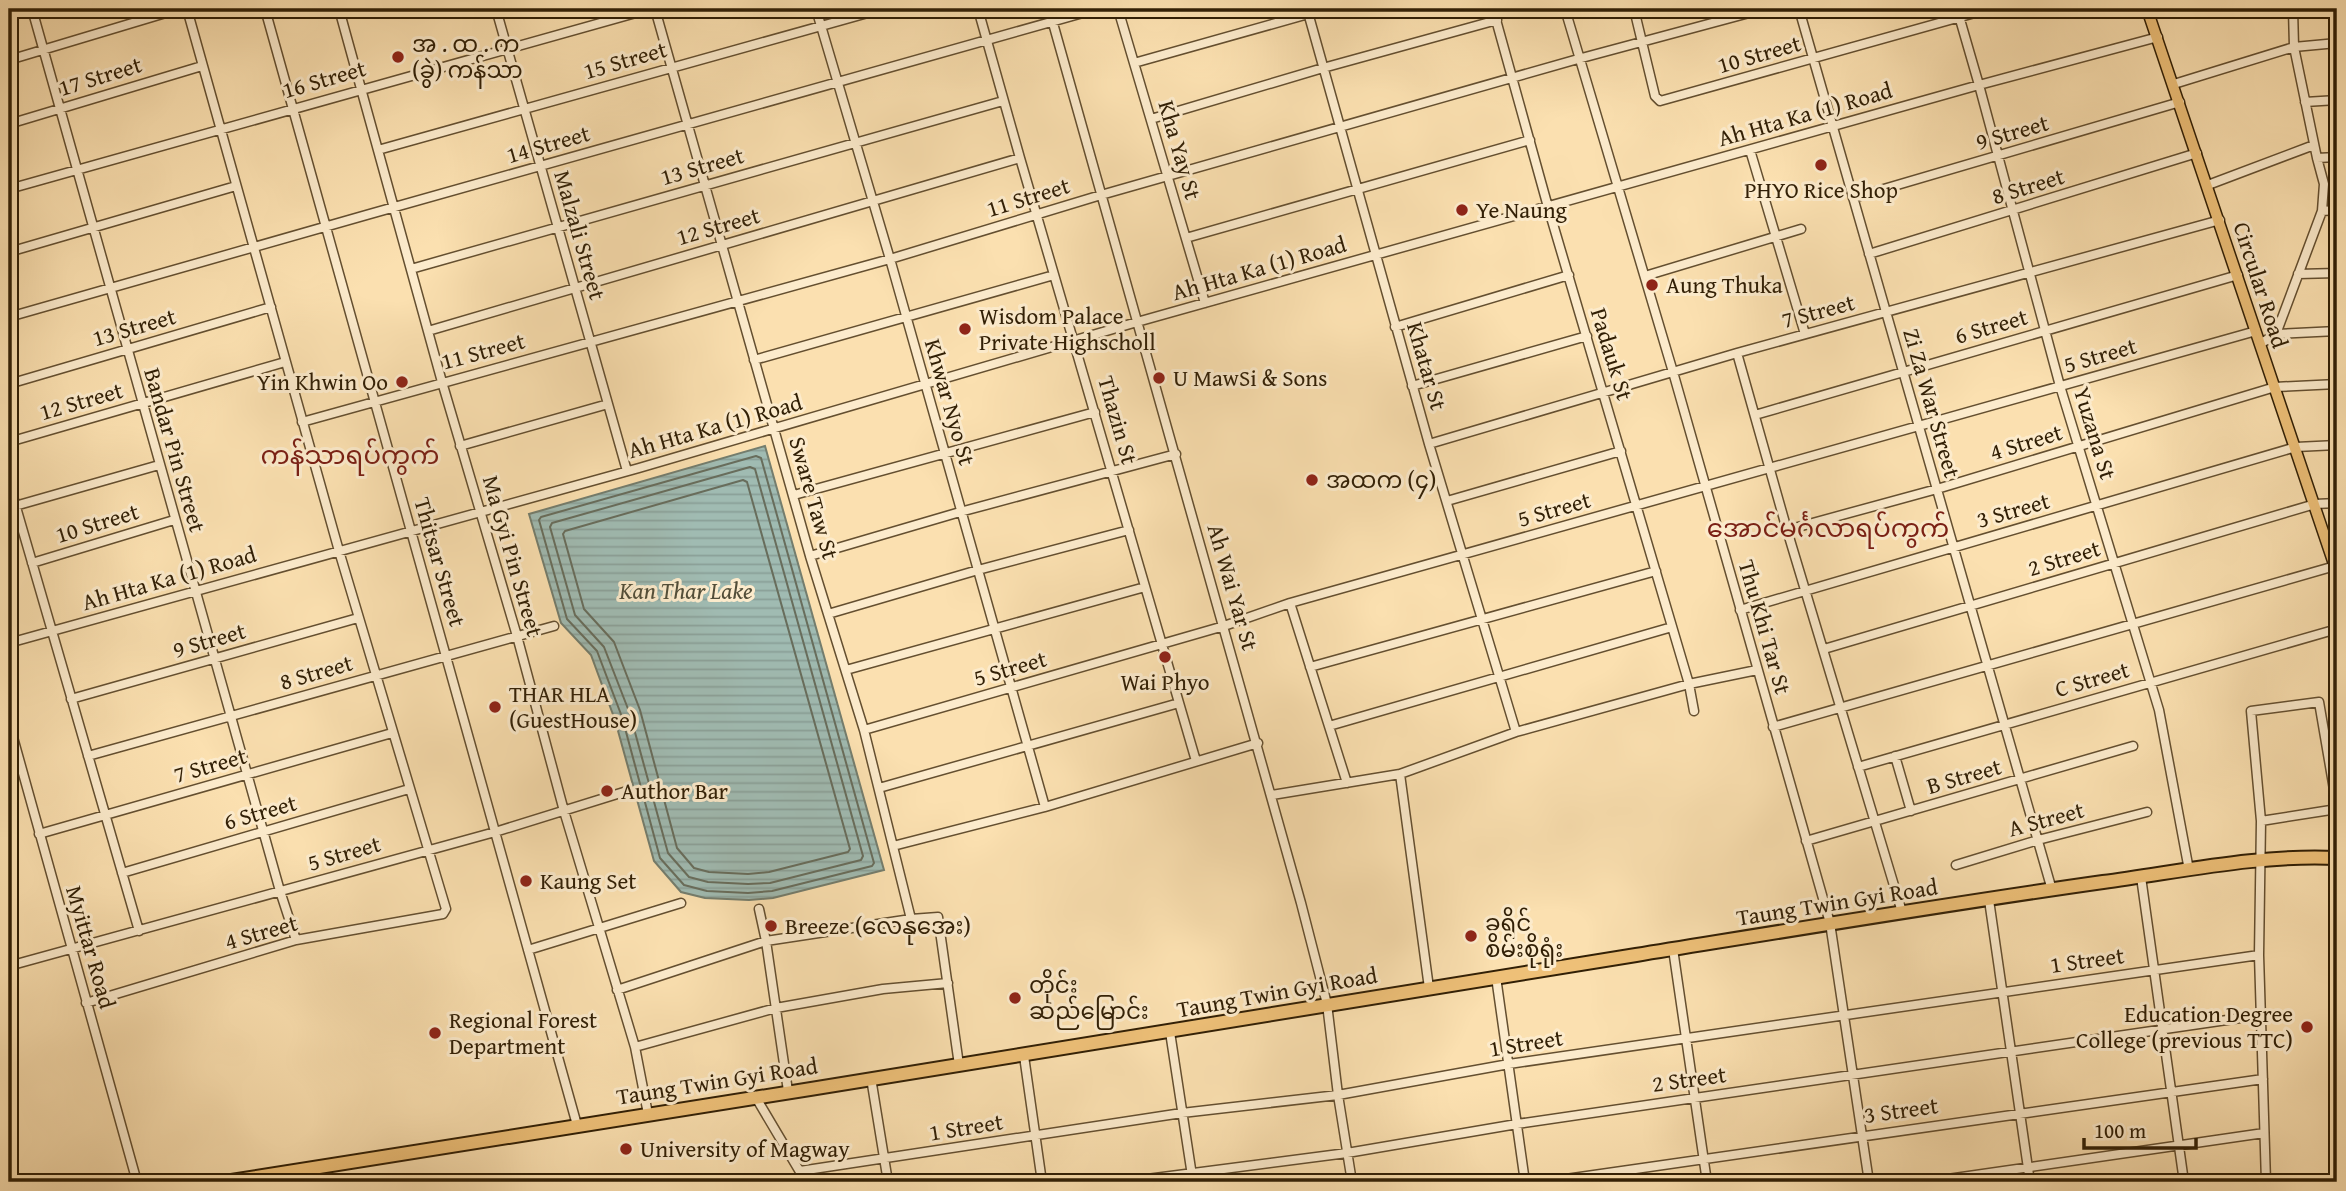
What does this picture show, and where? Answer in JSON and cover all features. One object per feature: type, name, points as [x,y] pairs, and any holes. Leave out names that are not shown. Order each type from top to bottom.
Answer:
[{"type":"highway","name":"Taung Twin Gyi Road","points":[[233,1182],[788,1091],[1024,1056],[1830,923],[2189,870],[2303,856],[2337,858]]},
{"type":"main road","name":"Circular Road","points":[[2147,9],[2336,570]]},
{"type":"street","name":"Bandar Pin Street","points":[[32,9],[194,591],[296,940]]},
{"type":"street","points":[[9,60],[179,9]]},
{"type":"street","points":[[187,9],[302,422],[426,850]]},
{"type":"street","name":"Thitsar Street","points":[[265,9],[577,1125]]},
{"type":"street","name":"Ma Gyi Pin Street","points":[[339,9],[564,811],[635,1047],[648,1114]]},
{"type":"street","name":"Malzali Street","points":[[496,9],[627,471]]},
{"type":"street","name":"16 Street","points":[[9,189],[507,47],[652,9]]},
{"type":"street","name":"Sware Taw St","points":[[652,9],[688,124],[810,556],[864,730],[911,919]]},
{"type":"street","name":"Khwar Nyo St","points":[[816,9],[890,259],[1045,807]]},
{"type":"street","name":"15 Street","points":[[378,150],[882,9]]},
{"type":"street","name":"Thazin St","points":[[978,9],[1196,761]]},
{"type":"street","name":"Ah Wai Yar St","points":[[1049,9],[1258,743],[1327,1004],[1352,1182]]},
{"type":"street","name":"14 Street","points":[[9,317],[1097,9]]},
{"type":"street","name":"Kha Yay St","points":[[1118,9],[1205,303]]},
{"type":"street","points":[[1134,63],[1308,11],[1326,9]]},
{"type":"street","name":"Padauk St","points":[[1493,9],[1548,206],[1689,684],[1693,711]]},
{"type":"street","name":"Thu Khi Tar St","points":[[1565,9],[1674,372],[1830,923],[1869,1182]]},
{"type":"street","points":[[1634,9],[1643,41]]},
{"type":"street","name":"11 Street","points":[[302,422],[890,259],[1101,195],[1764,9]]},
{"type":"street","name":"Zi Za War Street","points":[[1799,9],[2052,890]]},
{"type":"street","name":"10 Street","points":[[1643,41],[1656,96],[1660,101],[1814,59],[1958,13],[1989,9]]},
{"type":"street","points":[[2276,334],[2322,211],[2324,184],[2316,158],[2294,47],[2292,9]]},
{"type":"street","name":"Khatar St","points":[[1308,11],[1412,386],[1516,732]]},
{"type":"street","name":"Yuzana St","points":[[1958,13],[2060,386],[2159,710],[2189,870]]},
{"type":"street","points":[[1151,119],[1497,20]]},
{"type":"street","name":"Ah Hta Ka (1) Road","points":[[9,643],[627,471],[1548,206],[2158,37]]},
{"type":"street","points":[[2174,84],[2294,47],[2337,43]]},
{"type":"street","name":"17 Street","points":[[9,124],[202,66]]},
{"type":"street","points":[[2305,102],[2337,100]]},
{"type":"street","name":"13 Street","points":[[411,269],[1003,101]]},
{"type":"street","name":"9 Street","points":[[1853,198],[2180,102]]},
{"type":"street","points":[[1186,238],[1530,140]]},
{"type":"street","points":[[2208,185],[2314,145]]},
{"type":"street","points":[[1750,150],[1805,334]]},
{"type":"street","name":"8 Street","points":[[1869,254],[2197,153]]},
{"type":"street","points":[[2316,158],[2337,157]]},
{"type":"street","name":"12 Street","points":[[428,331],[1020,158]]},
{"type":"street","points":[[9,253],[236,186]]},
{"type":"street","points":[[2322,211],[2337,210]]},
{"type":"street","name":"7 Street","points":[[1429,444],[1737,353],[2220,220]]},
{"type":"street","points":[[1644,276],[1801,229]]},
{"type":"street","points":[[2298,274],[2337,273]]},
{"type":"street","points":[[754,360],[1054,275]]},
{"type":"street","points":[[1395,327],[1569,275]]},
{"type":"street","name":"6 Street","points":[[1755,415],[2238,275]]},
{"type":"street","name":"13 Street","points":[[9,384],[271,307]]},
{"type":"street","name":"5 Street","points":[[864,730],[1224,626],[1290,603],[2256,331]]},
{"type":"street","points":[[2260,344],[2276,334],[2337,331]]},
{"type":"street","points":[[1412,386],[1587,336]]},
{"type":"street","points":[[1737,353],[1787,530],[1902,912]]},
{"type":"street","name":"12 Street","points":[[9,442],[285,362]]},
{"type":"street","points":[[2275,387],[2337,384]]},
{"type":"street","name":"4 Street","points":[[1787,530],[1937,489],[2275,387]]},
{"type":"street","points":[[460,446],[608,404]]},
{"type":"street","points":[[794,495],[1095,412]]},
{"type":"street","points":[[2296,447],[2337,445]]},
{"type":"street","name":"3 Street","points":[[1740,610],[2296,447]]},
{"type":"street","points":[[1447,501],[1621,451]]},
{"type":"street","points":[[810,556],[960,512],[1176,454]]},
{"type":"street","points":[[16,506],[159,465]]},
{"type":"street","points":[[9,483],[139,931]]},
{"type":"street","points":[[2315,504],[2337,503]]},
{"type":"street","name":"2 Street","points":[[1824,649],[2315,504]]},
{"type":"street","name":"10 Street","points":[[32,563],[174,520]]},
{"type":"street","points":[[828,614],[1129,530]]},
{"type":"street","points":[[1310,667],[1482,621],[1656,570]]},
{"type":"street","points":[[1773,727],[2133,624],[2336,570]]},
{"type":"street","points":[[846,670],[1145,587]]},
{"type":"street","points":[[1290,603],[1347,783]]},
{"type":"street","name":"9 Street","points":[[71,699],[358,618]]},
{"type":"street","name":"8 Street","points":[[88,756],[554,626]]},
{"type":"street","points":[[1329,726],[1672,627]]},
{"type":"street","name":"C Street","points":[[1858,767],[2337,629]]},
{"type":"street","points":[[1272,794],[1399,774],[1516,732],[1689,684],[1757,670]]},
{"type":"street","points":[[879,788],[1179,702]]},
{"type":"street","points":[[2261,821],[2337,808],[2319,702],[2251,711],[2261,821],[2259,955],[2266,1182]]},
{"type":"street","name":"Myittar Road","points":[[9,723],[137,1182]]},
{"type":"street","name":"7 Street","points":[[39,834],[392,733]]},
{"type":"street","points":[[893,846],[1045,807],[1258,743]]},
{"type":"street","name":"B Street","points":[[1806,841],[2133,746]]},
{"type":"street","points":[[1895,756],[1911,811]]},
{"type":"street","points":[[1399,774],[1429,988]]},
{"type":"street","name":"6 Street","points":[[122,873],[409,789]]},
{"type":"street","name":"5 Street","points":[[9,966],[495,831],[627,791]]},
{"type":"street","name":"A Street","points":[[1956,865],[2147,812]]},
{"type":"street","name":"4 Street","points":[[86,1003],[296,940],[443,914],[446,909],[426,850]]},
{"type":"street","points":[[2141,877],[2184,1182]]},
{"type":"street","points":[[1989,900],[2030,1182]]},
{"type":"street","points":[[528,950],[681,903]]},
{"type":"street","points":[[759,909],[788,1091]]},
{"type":"street","points":[[617,990],[766,941],[938,917],[959,1065]]},
{"type":"street","points":[[1673,949],[1707,1182]]},
{"type":"street","name":"1 Street","points":[[800,1171],[1182,1113],[1338,1095],[1508,1064],[2259,955]]},
{"type":"street","points":[[1496,977],[1525,1182]]},
{"type":"street","points":[[635,1047],[776,1008],[883,989],[947,983]]},
{"type":"street","name":"2 Street","points":[[1124,1182],[1347,1153],[1695,1097],[2261,1015]]},
{"type":"street","points":[[1170,1032],[1193,1182]]},
{"type":"street","points":[[1024,1056],[1042,1182]]},
{"type":"street","points":[[871,1078],[888,1182]]},
{"type":"street","name":"3 Street","points":[[1545,1182],[2263,1079]]},
{"type":"street","points":[[755,1097],[806,1182]]},
{"type":"street","points":[[1927,1182],[2264,1133]]},
{"type":"water","name":"Kan Thar Lake","points":[[765,446],[884,870],[773,898],[705,898],[681,892],[654,861],[615,720],[591,655],[561,623],[529,514]]},
{"type":"place","name":"အ . ထ . က (ခွဲ) ကန်သာ","points":[[398,57]]},
{"type":"place","name":"PHYO Rice Shop","points":[[1821,165]]},
{"type":"place","name":"Ye Naung","points":[[1462,210]]},
{"type":"place","name":"Aung Thuka","points":[[1652,285]]},
{"type":"place","name":"Wisdom Palace Private Highscholl","points":[[965,329]]},
{"type":"place","name":"U MawSi & Sons","points":[[1159,378]]},
{"type":"place","name":"Yin Khwin Oo","points":[[402,382]]},
{"type":"place","name":"အထက (၄)","points":[[1312,480]]},
{"type":"place","name":"Wai Phyo","points":[[1165,657]]},
{"type":"place","name":"THAR HLA (GuestHouse)","points":[[495,707]]},
{"type":"place","name":"Author Bar","points":[[607,791]]},
{"type":"place","name":"Kaung Set","points":[[526,881]]},
{"type":"place","name":"Breeze (လေနုအေး)","points":[[771,926]]},
{"type":"place","name":"ခရိုင် စိမ်းစိုရုံး","points":[[1471,936]]},
{"type":"place","name":"တိုင်း ဆည်မြောင်း","points":[[1015,998]]},
{"type":"place","name":"Education Degree College (previous TTC)","points":[[2307,1027]]},
{"type":"place","name":"Regional Forest Department","points":[[435,1033]]},
{"type":"place","name":"University of Magway","points":[[626,1149]]},
{"type":"district","name":"ကန်သာရပ်ကွက်","points":[[350,455]]},
{"type":"district","name":"အောင်မင်္ဂလာရပ်ကွက်","points":[[1828,528]]}]
